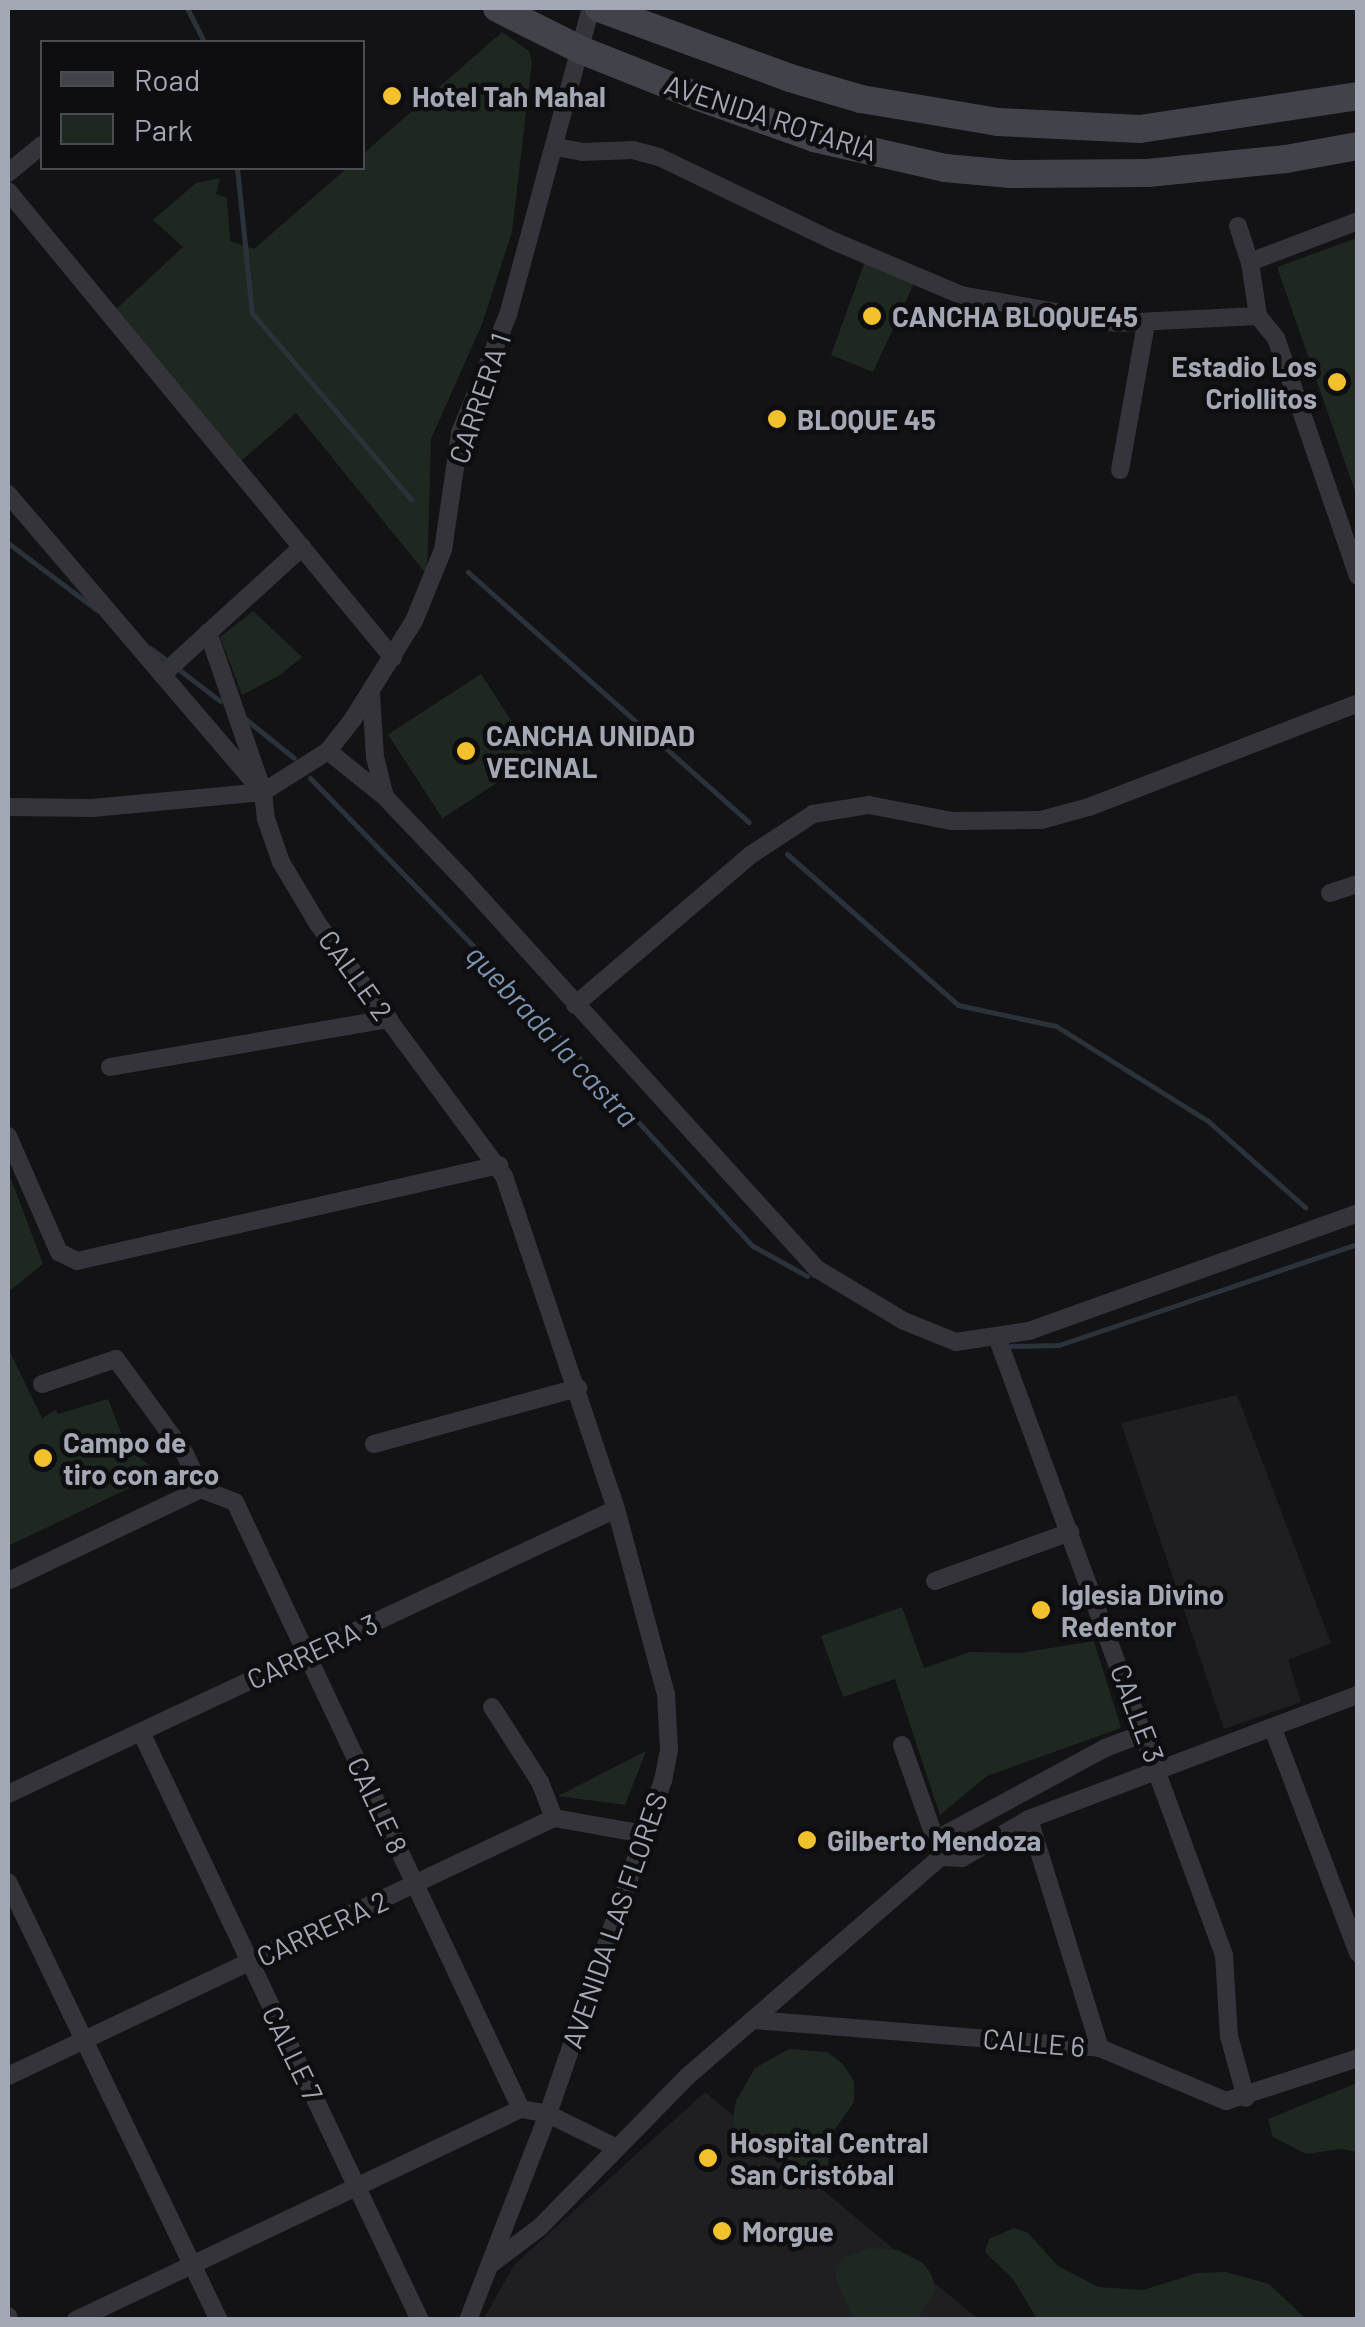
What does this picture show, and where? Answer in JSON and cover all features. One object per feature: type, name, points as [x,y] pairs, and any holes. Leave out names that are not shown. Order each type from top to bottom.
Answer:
[{"type":"main road","name":"AVENIDA ROTARIA","points":[[497,8],[581,50],[814,138],[946,168],[1011,174],[1148,173],[1286,160],[1358,146]]},
{"type":"main road","name":"AVENIDA ROTARIA","points":[[599,8],[790,78],[861,99],[998,122],[1140,129],[1358,96]]},
{"type":"street","name":"CARRERA 1","points":[[263,792],[328,750],[371,694],[393,658],[443,550],[460,433],[508,315],[590,8]]},
{"type":"street","points":[[554,147],[582,152],[633,150],[659,157],[961,295],[1034,311],[1146,324],[1258,316]]},
{"type":"street","points":[[8,173],[40,148]]},
{"type":"street","points":[[8,191],[393,658]]},
{"type":"street","points":[[1250,262],[1358,222]]},
{"type":"street","points":[[1238,226],[1250,262],[1258,316],[1276,338],[1352,543],[1358,576]]},
{"type":"street","points":[[1120,470],[1146,324]]},
{"type":"street","name":"CALLE 2","points":[[8,494],[263,792],[266,819],[281,862],[318,924],[499,1166],[578,1388],[616,1509]]},
{"type":"street","points":[[162,675],[302,546]]},
{"type":"street","points":[[8,808],[92,808],[263,792],[208,632]]},
{"type":"street","points":[[371,694],[375,757],[386,797]]},
{"type":"street","points":[[575,1006],[752,854],[812,814],[869,804],[952,821],[1041,820],[1089,806],[1358,703]]},
{"type":"street","points":[[328,750],[386,797],[817,1269],[904,1321],[956,1342],[1030,1331],[1358,1213]]},
{"type":"street","points":[[1330,893],[1358,884]]},
{"type":"street","points":[[110,1066],[389,1019]]},
{"type":"street","points":[[8,1136],[59,1252],[77,1262],[499,1166]]},
{"type":"street","name":"CALLE 3","points":[[997,1337],[1160,1770],[1224,1955],[1229,2036],[1246,2098]]},
{"type":"street","points":[[8,1580],[200,1490],[185,1454],[116,1358],[42,1384]]},
{"type":"street","points":[[374,1444],[578,1388]]},
{"type":"street","name":"CALLE 8","points":[[200,1490],[235,1502],[521,2109]]},
{"type":"street","name":"CARRERA 3","points":[[8,1794],[616,1509]]},
{"type":"street","name":"AVENIDA LAS FLORES","points":[[468,2320],[548,2114],[669,1750],[666,1694],[616,1509]]},
{"type":"street","points":[[935,1582],[1070,1532]]},
{"type":"street","points":[[941,1856],[962,1858],[1030,1819],[1358,1695]]},
{"type":"street","points":[[492,1707],[540,1782],[554,1818],[644,1834]]},
{"type":"street","points":[[1273,1729],[1358,1953]]},
{"type":"street","name":"CALLE 7","points":[[141,1732],[420,2320]]},
{"type":"street","points":[[490,2264],[540,2227],[689,2075],[941,1856],[948,1832],[1105,1748],[1145,1734]]},
{"type":"street","points":[[902,1746],[941,1856]]},
{"type":"street","name":"CARRERA 2","points":[[8,2076],[554,1818]]},
{"type":"street","points":[[1030,1819],[1100,2048]]},
{"type":"street","points":[[8,1882],[219,2320]]},
{"type":"street","name":"CALLE 6","points":[[754,2020],[1100,2048],[1226,2101],[1246,2098],[1358,2058]]},
{"type":"street","points":[[76,2320],[521,2109],[548,2114],[617,2148]]},
{"type":"shaded area","points":[[1237,1395],[1331,1643],[1288,1660],[1301,1702],[1224,1729],[1121,1423]]},
{"type":"shaded area","name":"Hospital Central San Cristóbal","points":[[705,2092],[978,2319],[483,2320],[514,2265]]},
{"type":"green space","points":[[502,32],[529,51],[532,61],[512,232],[482,324],[431,439],[427,575],[296,413],[241,461],[113,312],[183,247],[153,220],[196,183],[220,178],[216,194],[227,198],[230,241],[254,249],[345,170],[365,170],[365,152]]},
{"type":"green space","name":"Estadio Los Criollitos","points":[[1358,238],[1357,497],[1277,267]]},
{"type":"green space","name":"CANCHA BLOQUE45","points":[[865,261],[917,277],[873,372],[831,355]]},
{"type":"green space","points":[[253,611],[302,657],[280,675],[242,695],[220,637]]},
{"type":"green space","name":"CANCHA UNIDAD VECINAL","points":[[481,674],[535,758],[442,818],[388,734]]},
{"type":"green space","points":[[8,1171],[43,1264],[8,1292]]},
{"type":"green space","points":[[8,1348],[42,1418],[56,1410],[58,1414],[108,1399],[122,1435],[141,1459],[161,1473],[8,1546]]},
{"type":"green space","points":[[902,1607],[924,1668],[970,1652],[1020,1653],[1094,1641],[1121,1728],[987,1776],[940,1815],[895,1679],[843,1697],[821,1636]]},
{"type":"green space","points":[[646,1751],[625,1805],[558,1796]]},
{"type":"green space","points":[[789,2049],[827,2052],[843,2064],[854,2082],[854,2102],[831,2135],[827,2174],[812,2186],[788,2159],[751,2150],[738,2136],[733,2119],[736,2101],[755,2068]]},
{"type":"green space","points":[[1357,2083],[1357,2152],[1341,2149],[1306,2154],[1273,2137],[1268,2119]]},
{"type":"green space","points":[[1014,2228],[1028,2233],[1058,2266],[1098,2287],[1143,2290],[1197,2273],[1226,2272],[1269,2284],[1306,2319],[1037,2319],[1013,2279],[985,2252],[989,2239]]},
{"type":"green space","points":[[870,2248],[898,2250],[923,2263],[931,2274],[936,2289],[917,2319],[853,2319],[836,2280],[836,2267],[845,2257]]},
{"type":"waterway","points":[[187,8],[203,40]]},
{"type":"waterway","points":[[237,170],[252,313],[411,499]]},
{"type":"waterway","name":"quebrada la castra","points":[[8,543],[97,610]]},
{"type":"waterway","points":[[468,572],[749,822]]},
{"type":"waterway","name":"quebrada la castra","points":[[150,648],[168,661]]},
{"type":"waterway","name":"quebrada la castra","points":[[177,668],[220,701]]},
{"type":"waterway","name":"quebrada la castra","points":[[243,717],[294,758]]},
{"type":"waterway","name":"quebrada la castra","points":[[310,778],[521,995],[753,1246],[807,1276]]},
{"type":"waterway","points":[[787,854],[958,1005],[1056,1026],[1208,1121],[1305,1207]]},
{"type":"waterway","name":"quebrada la castra","points":[[1010,1346],[1059,1345],[1358,1244]]},
{"type":"place","name":"Hotel Tah Mahal","points":[[392,96]]},
{"type":"place","name":"CANCHA BLOQUE45","points":[[872,316]]},
{"type":"place","name":"Estadio Los Criollitos","points":[[1337,382]]},
{"type":"place","name":"BLOQUE 45","points":[[777,419]]},
{"type":"place","name":"CANCHA UNIDAD VECINAL","points":[[466,751]]},
{"type":"place","name":"Campo de tiro con arco","points":[[43,1458]]},
{"type":"place","name":"Iglesia Divino Redentor","points":[[1041,1610]]},
{"type":"place","name":"Gilberto Mendoza","points":[[807,1840]]},
{"type":"place","name":"Hospital Central San Cristóbal","points":[[708,2158]]},
{"type":"place","name":"Morgue","points":[[722,2231]]}]
